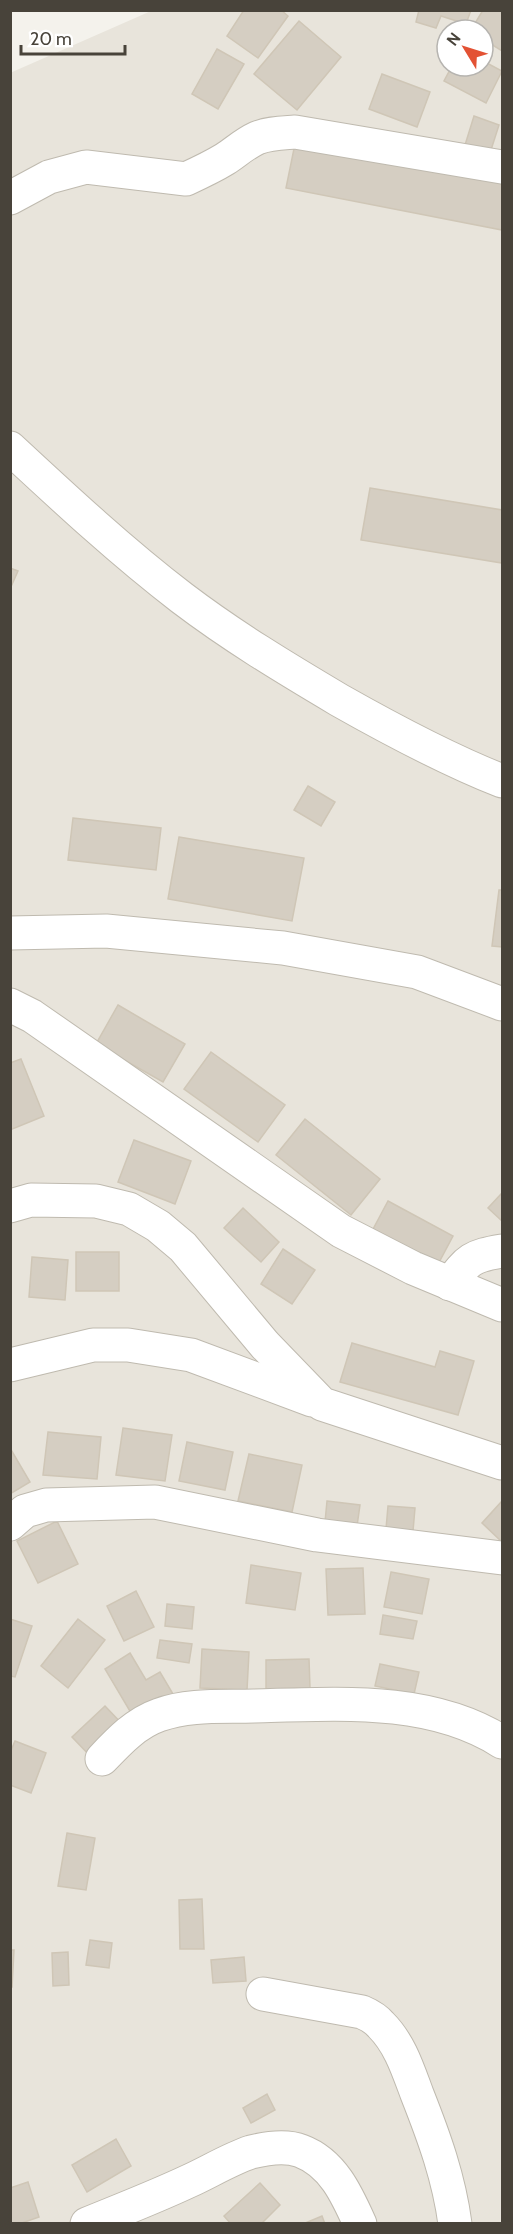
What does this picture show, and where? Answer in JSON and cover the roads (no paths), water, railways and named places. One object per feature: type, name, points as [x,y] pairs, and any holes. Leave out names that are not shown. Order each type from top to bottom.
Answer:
[{"type":"street","points":[[10,198],[49,177],[86,167],[186,179],[259,137],[295,132],[502,167]]},
{"type":"street","points":[[10,448],[64,498],[182,598],[265,657],[374,719],[468,768],[502,781]]},
{"type":"street","points":[[10,933],[106,931],[283,948],[417,972],[502,1004]]},
{"type":"street","points":[[10,1005],[32,1016],[341,1231],[413,1268],[502,1305]]},
{"type":"street","points":[[10,1206],[31,1200],[96,1201],[129,1209],[158,1226],[183,1247],[266,1346],[322,1404]]},
{"type":"street","points":[[450,1284],[465,1263],[484,1254],[502,1251]]},
{"type":"street","points":[[10,1365],[93,1345],[128,1345],[191,1355],[322,1404],[502,1463]]},
{"type":"street","points":[[10,1524],[25,1511],[46,1505],[155,1502],[317,1535],[502,1558]]},
{"type":"street","points":[[102,1759],[122,1738],[140,1724],[158,1715],[182,1708],[329,1704],[401,1707],[453,1719],[492,1735],[502,1742]]},
{"type":"street","points":[[263,1994],[362,2012],[381,2024],[404,2060],[441,2156],[455,2223]]},
{"type":"street","points":[[87,2223],[143,2202],[251,2152],[276,2147],[299,2150],[315,2157],[331,2171],[345,2191],[360,2223]]}]
